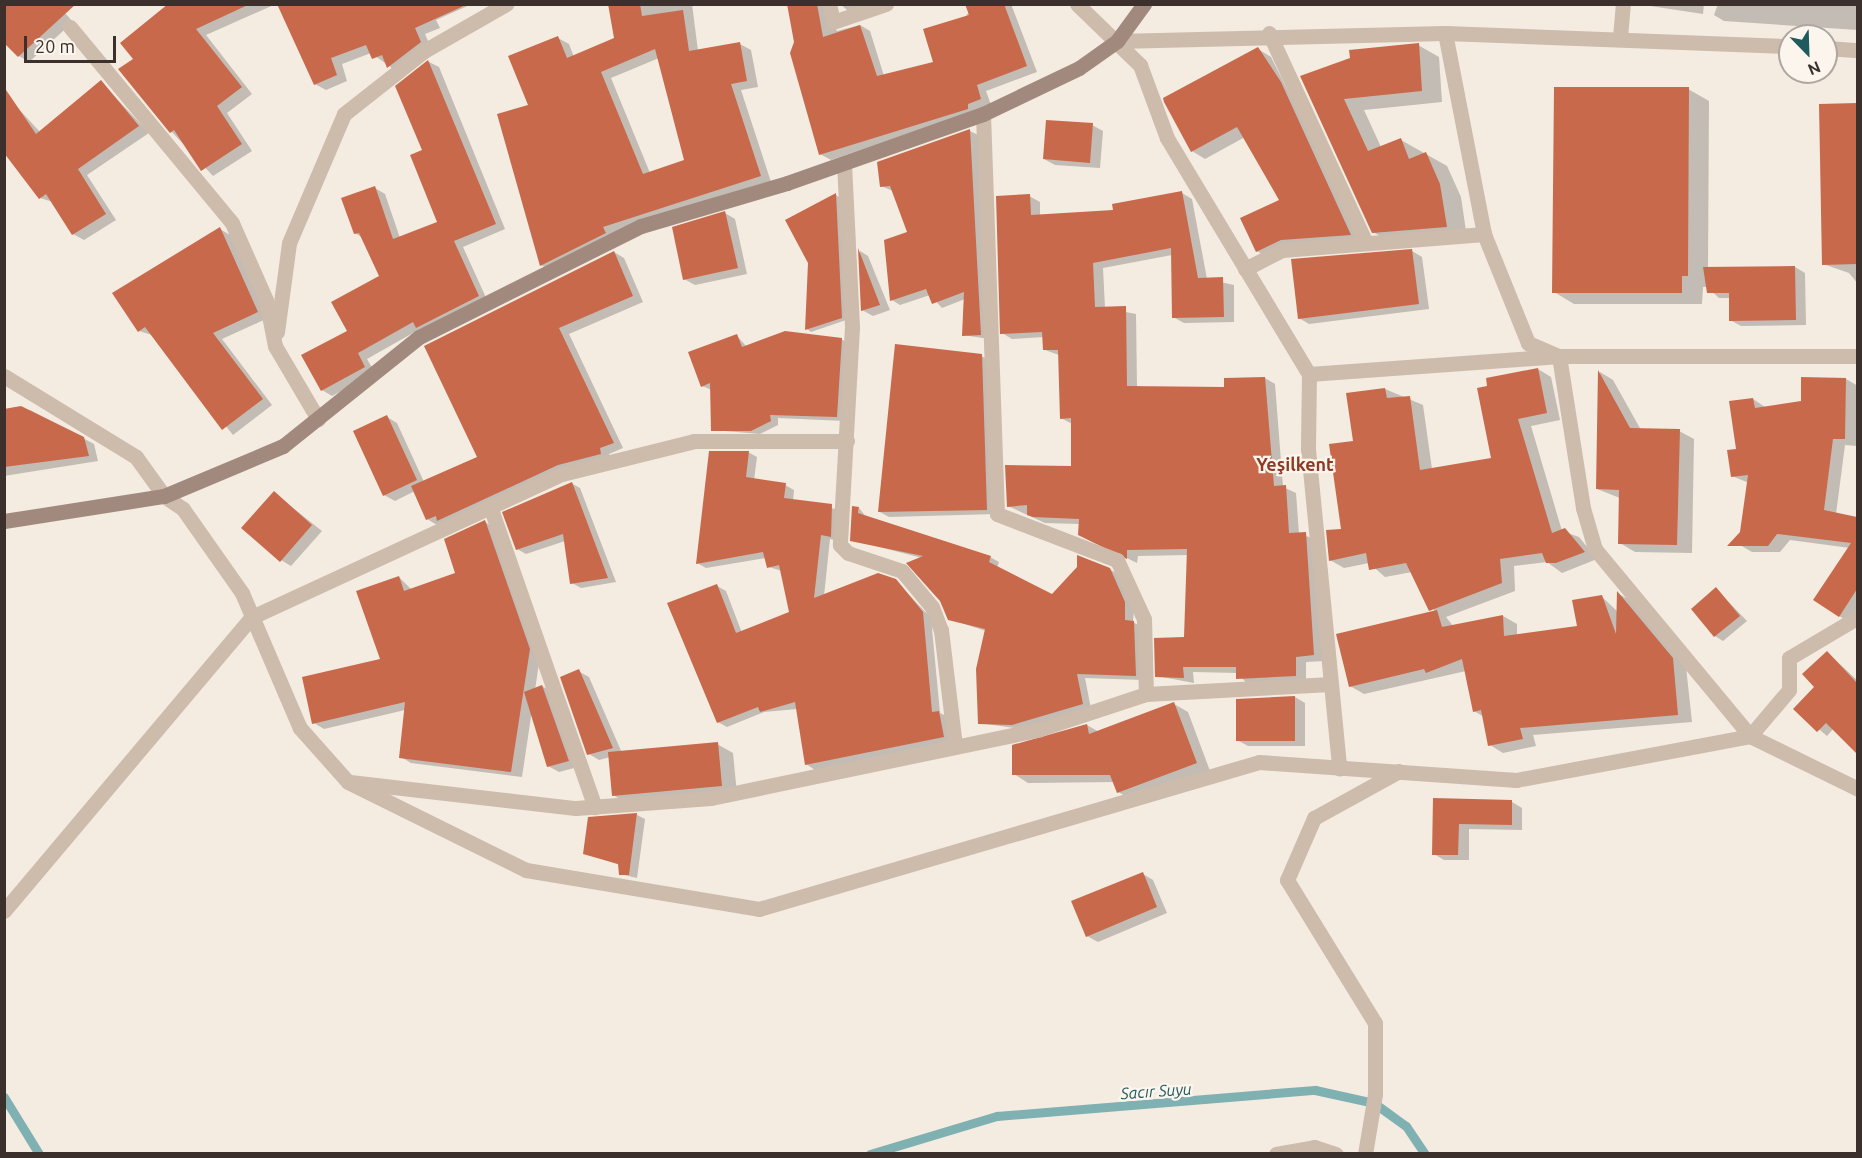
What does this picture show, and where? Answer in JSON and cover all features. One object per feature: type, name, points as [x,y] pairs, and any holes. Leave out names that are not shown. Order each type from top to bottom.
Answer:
[{"type":"street","points":[[275,346],[289,243],[344,114],[424,51],[484,10],[506,4]]},
{"type":"street","points":[[829,4],[833,22],[886,4]]},
{"type":"street","points":[[1077,4],[1117,40],[1140,65],[1167,138],[1308,374],[1308,449],[1339,768]]},
{"type":"street","points":[[4,521],[164,496],[283,446],[419,337],[641,226],[844,163],[983,114],[1079,68],[1117,40],[1144,4]]},
{"type":"street","points":[[1620,37],[1623,4]]},
{"type":"street","points":[[70,27],[232,223],[266,300],[275,346],[318,419]]},
{"type":"street","points":[[1117,40],[1269,33],[1445,33],[1620,37],[1778,45]]},
{"type":"street","points":[[1269,33],[1365,241]]},
{"type":"street","points":[[1445,33],[1484,234],[1496,275],[1528,343],[1559,356]]},
{"type":"street","points":[[1838,49],[1857,50]]},
{"type":"street","points":[[983,114],[997,514],[1014,525],[1117,560],[1144,619],[1146,694]]},
{"type":"street","points":[[844,163],[852,327],[840,544],[848,553],[902,571],[933,608],[941,630],[955,745]]},
{"type":"street","points":[[1245,269],[1282,250],[1365,241],[1484,234]]},
{"type":"street","points":[[1559,356],[1583,508],[1595,549],[1750,736],[1857,789]]},
{"type":"street","points":[[1308,374],[1559,356],[1857,356]]},
{"type":"street","points":[[4,376],[136,457],[164,496],[183,509],[242,593],[300,728],[348,782],[526,870],[759,909],[1259,762],[1401,770],[1516,780],[1750,736],[1789,690],[1790,658],[1857,617]]},
{"type":"street","points":[[4,911],[252,617],[562,474],[694,441],[847,441]]},
{"type":"street","points":[[490,506],[595,807]]},
{"type":"street","points":[[348,782],[595,807],[711,798],[1040,729],[1146,694],[1331,684]]},
{"type":"street","points":[[1368,1146],[1375,1094],[1375,1023],[1287,880],[1314,818],[1401,770]]},
{"type":"street","points":[[1276,1154],[1314,1147],[1336,1154]]},
{"type":"building","points":[[4,4],[76,4],[18,57],[4,43]]},
{"type":"building","points":[[168,4],[250,4],[196,29],[242,87],[217,106],[242,144],[201,171],[174,130],[170,133],[118,69],[133,59],[120,43]]},
{"type":"building","points":[[277,4],[468,4],[415,28],[421,42],[387,68],[382,55],[372,59],[366,45],[331,58],[337,75],[314,85]]},
{"type":"building","points":[[608,4],[640,4],[642,16],[683,10],[689,51],[740,42],[747,81],[731,84],[761,176],[603,227],[606,233],[540,266],[497,114],[528,105],[508,56],[558,36],[567,58],[614,38]],"holes":[[[655,49],[684,160],[643,174],[601,72]]]},
{"type":"building","points":[[787,4],[817,4],[823,37],[860,25],[877,76],[933,62],[923,29],[969,15],[965,4],[1004,4],[1027,66],[977,85],[981,99],[968,104],[968,109],[819,155],[790,53],[794,42]]},
{"type":"building","points":[[1419,43],[1422,91],[1344,99],[1368,151],[1401,138],[1409,159],[1426,152],[1440,184],[1447,227],[1372,233],[1300,76],[1350,58],[1349,50]]},
{"type":"building","points":[[1258,47],[1281,82],[1351,235],[1281,240],[1256,252],[1240,218],[1279,200],[1237,127],[1191,152],[1164,102],[1163,98]]},
{"type":"building","points":[[428,60],[496,224],[454,241],[479,296],[416,328],[413,322],[358,353],[365,367],[321,391],[301,355],[347,331],[331,302],[379,276],[359,233],[354,234],[341,198],[375,186],[393,239],[437,222],[410,155],[422,150],[395,86]]},
{"type":"building","points":[[101,80],[139,126],[78,169],[106,214],[72,235],[46,194],[39,199],[4,153],[4,87],[36,134]]},
{"type":"building","points":[[1554,87],[1689,87],[1688,276],[1682,276],[1682,293],[1552,293]]},
{"type":"building","points":[[1857,103],[1857,264],[1822,265],[1819,104]]},
{"type":"building","points":[[1046,120],[1093,123],[1090,163],[1043,159]]},
{"type":"building","points":[[970,129],[981,335],[962,336],[964,292],[932,304],[926,289],[890,301],[884,240],[907,232],[890,186],[880,187],[877,162]]},
{"type":"building","points":[[1182,191],[1198,278],[1223,277],[1224,317],[1172,318],[1171,248],[1093,263],[1095,307],[1126,306],[1127,386],[1224,387],[1224,378],[1265,377],[1274,486],[1286,485],[1289,533],[1306,532],[1314,655],[1296,657],[1296,676],[1236,679],[1236,667],[1183,667],[1184,678],[1155,677],[1154,638],[1184,637],[1187,549],[1127,550],[1127,559],[1078,535],[1079,519],[1033,517],[1027,515],[1027,505],[1007,507],[1005,465],[1071,466],[1071,418],[1060,419],[1058,350],[1043,350],[1042,332],[1000,334],[996,196],[1030,194],[1031,215],[1113,210],[1112,204]]},
{"type":"building","points":[[836,193],[842,318],[805,330],[808,263],[785,220]]},
{"type":"building","points":[[725,211],[738,268],[683,280],[672,227]]},
{"type":"building","points":[[220,227],[258,312],[213,333],[263,399],[222,430],[145,327],[138,332],[112,293]]},
{"type":"building","points":[[858,248],[880,305],[861,311]]},
{"type":"building","points":[[1412,249],[1419,304],[1298,319],[1291,259]]},
{"type":"building","points":[[614,251],[633,296],[559,328],[614,443],[600,448],[601,454],[558,465],[437,521],[436,516],[426,520],[411,486],[477,457],[424,346]]},
{"type":"building","points":[[1795,266],[1796,320],[1729,321],[1729,293],[1707,293],[1703,267]]},
{"type":"building","points":[[785,331],[842,338],[837,417],[770,415],[771,421],[751,431],[711,431],[710,383],[701,387],[688,352],[737,334],[742,347]]},
{"type":"building","points":[[895,344],[982,354],[987,510],[878,512]]},
{"type":"building","points":[[1538,368],[1547,413],[1518,419],[1552,533],[1565,528],[1585,552],[1556,563],[1546,563],[1542,553],[1500,559],[1502,583],[1429,611],[1406,563],[1369,570],[1366,553],[1329,561],[1326,530],[1341,529],[1329,444],[1353,441],[1346,393],[1385,388],[1387,398],[1410,396],[1420,470],[1491,458],[1477,388],[1487,386],[1486,378]]},
{"type":"building","points":[[1598,370],[1630,428],[1680,429],[1677,545],[1618,544],[1619,490],[1596,489]]},
{"type":"building","points":[[1801,377],[1846,378],[1845,439],[1833,439],[1824,510],[1857,517],[1857,589],[1839,617],[1813,600],[1851,543],[1777,534],[1768,546],[1727,546],[1740,532],[1748,475],[1731,477],[1727,450],[1736,449],[1729,401],[1753,398],[1755,408],[1801,401]]},
{"type":"building","points":[[21,406],[84,437],[89,456],[4,467],[4,409]]},
{"type":"building","points":[[387,415],[417,480],[383,496],[353,431]]},
{"type":"building","points":[[709,451],[749,451],[746,477],[786,483],[784,498],[832,504],[831,537],[821,535],[814,598],[878,573],[896,579],[923,612],[932,712],[939,711],[944,737],[805,765],[795,702],[760,712],[758,707],[717,723],[667,603],[717,584],[736,633],[789,612],[779,565],[767,568],[763,552],[696,564]]},
{"type":"building","points":[[572,482],[608,578],[570,584],[563,534],[516,550],[502,512]]},
{"type":"building","points":[[274,491],[312,525],[280,562],[241,528]]},
{"type":"building","points":[[852,506],[859,507],[858,513],[991,556],[989,562],[1052,594],[1077,567],[1077,555],[1110,568],[1125,602],[1125,620],[1134,621],[1136,676],[1077,674],[1083,704],[1012,725],[978,724],[976,669],[985,629],[948,620],[940,601],[906,563],[923,556],[850,541]]},
{"type":"building","points":[[485,520],[530,649],[511,772],[399,758],[405,702],[312,724],[302,677],[380,659],[356,591],[399,576],[404,591],[455,573],[444,539]]},
{"type":"building","points":[[1716,587],[1740,616],[1714,637],[1691,609]]},
{"type":"building","points":[[1617,591],[1673,658],[1678,715],[1520,728],[1523,739],[1488,746],[1481,710],[1473,712],[1462,659],[1426,673],[1424,669],[1349,687],[1336,634],[1437,610],[1442,627],[1503,615],[1504,636],[1577,626],[1572,600],[1602,595],[1616,634]]},
{"type":"building","points":[[1827,651],[1857,683],[1857,754],[1826,723],[1817,732],[1793,709],[1814,687],[1802,674]]},
{"type":"building","points":[[579,669],[613,748],[587,755],[560,677]]},
{"type":"building","points":[[542,685],[569,761],[547,767],[524,692]]},
{"type":"building","points":[[1295,696],[1295,741],[1236,741],[1236,699]]},
{"type":"building","points":[[1174,702],[1197,763],[1117,793],[1110,775],[1012,775],[1012,745],[1087,724],[1089,734]]},
{"type":"building","points":[[718,742],[722,786],[612,796],[608,752]]},
{"type":"building","points":[[1433,798],[1512,800],[1512,825],[1459,824],[1458,855],[1432,855]]},
{"type":"building","points":[[637,813],[629,875],[619,875],[618,864],[583,854],[588,817]]},
{"type":"building","points":[[1143,872],[1157,907],[1086,937],[1071,901]]},
{"type":"waterway","name":"Sacır Suyu","points":[[870,1154],[997,1116],[1315,1090],[1374,1103],[1406,1126],[1425,1154]]},
{"type":"waterway","name":"Sacır Suyu","points":[[4,1097],[39,1154]]},
{"type":"district","name":"Yeşilkent","points":[[1295,464]]}]
